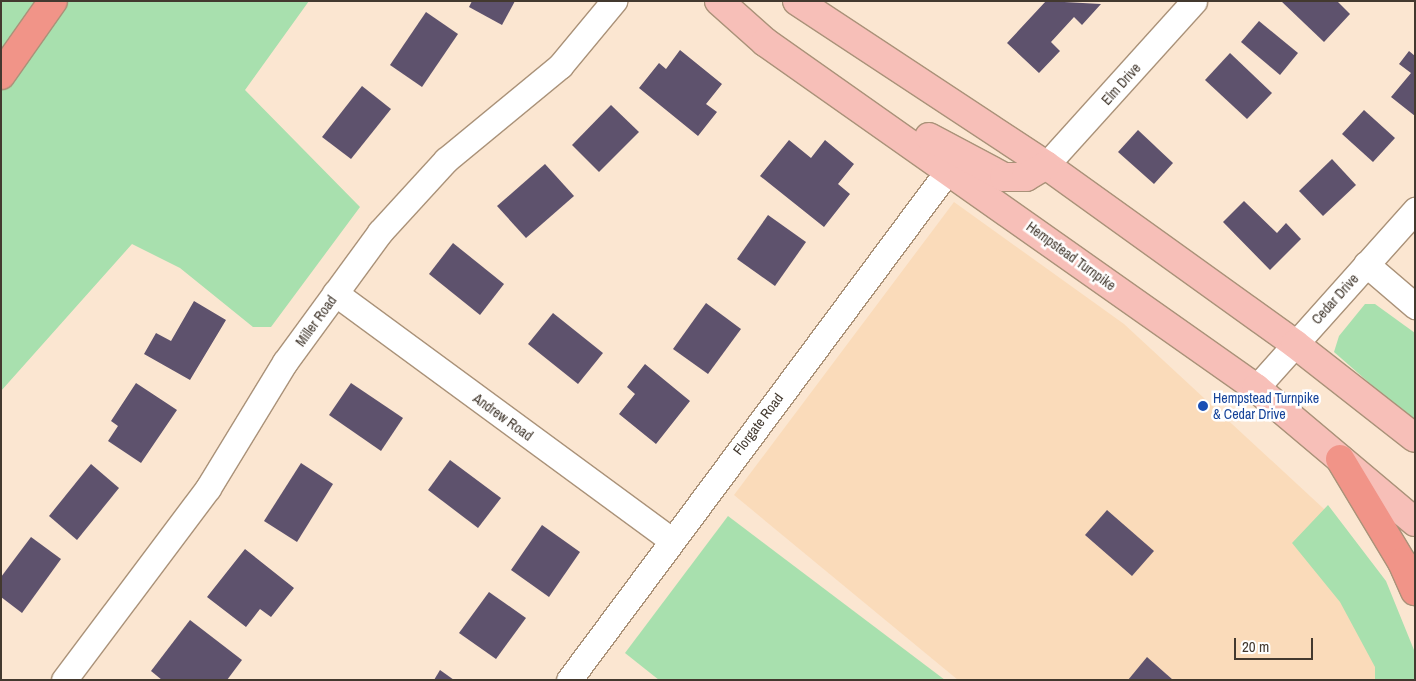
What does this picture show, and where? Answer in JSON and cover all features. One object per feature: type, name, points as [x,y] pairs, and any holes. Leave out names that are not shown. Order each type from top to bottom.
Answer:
[{"type":"highway","points":[[1,75],[53,1]]},
{"type":"highway","points":[[1340,459],[1402,562],[1415,591]]},
{"type":"main road","name":"Hempstead Turnpike","points":[[719,1],[765,42],[830,85],[1256,388],[1415,522]]},
{"type":"main road","points":[[797,1],[1046,165],[1295,344],[1415,438]]},
{"type":"main road","points":[[830,85],[1004,177],[1026,177],[1046,165]]},
{"type":"street","name":"Miller Road","points":[[64,680],[208,488],[285,362],[410,195],[560,66],[614,1]]},
{"type":"street","name":"Elm Drive","points":[[1046,165],[1194,1]]},
{"type":"street","name":"Florgate Road","points":[[569,680],[671,540],[949,169]]},
{"type":"street","name":"Cedar Drive","points":[[1256,388],[1415,210]]},
{"type":"street","points":[[1366,264],[1415,306]]},
{"type":"street","name":"Andrew Road","points":[[335,293],[671,540]]},
{"type":"shaded area","points":[[954,202],[1124,324],[1324,509],[1370,561],[1390,680],[958,680],[734,495]]},
{"type":"green space","points":[[1,1],[309,1],[245,90],[360,207],[271,327],[253,327],[180,268],[132,244],[1,391]]},
{"type":"green space","points":[[1365,304],[1375,304],[1415,333],[1415,423],[1334,352],[1339,336]]},
{"type":"green space","points":[[1328,505],[1386,581],[1414,650],[1415,680],[1375,680],[1375,667],[1340,602],[1292,543]]},
{"type":"green space","points":[[728,516],[945,680],[659,680],[625,653]]},
{"type":"building","points":[[472,1],[515,1],[502,25],[469,7]]},
{"type":"building","points":[[1046,1],[1101,4],[1082,25],[1074,17],[1051,42],[1060,51],[1039,73],[1007,43]]},
{"type":"building","points":[[1281,1],[1337,1],[1350,14],[1324,42]]},
{"type":"building","points":[[426,12],[458,34],[422,87],[390,65]]},
{"type":"building","points":[[1259,21],[1298,53],[1280,75],[1241,42]]},
{"type":"building","points":[[680,50],[722,84],[706,104],[717,112],[698,136],[639,88],[659,63],[666,69]]},
{"type":"building","points":[[1409,51],[1415,56],[1415,116],[1391,97],[1411,73],[1399,64]]},
{"type":"building","points":[[1230,53],[1272,93],[1247,119],[1205,80]]},
{"type":"building","points":[[362,86],[391,109],[351,159],[322,137]]},
{"type":"building","points":[[611,105],[639,132],[599,172],[572,145]]},
{"type":"building","points":[[1364,110],[1395,138],[1373,162],[1342,134]]},
{"type":"building","points":[[1138,130],[1173,163],[1154,184],[1118,152]]},
{"type":"building","points":[[789,140],[811,158],[825,140],[854,164],[838,184],[850,194],[824,227],[760,176]]},
{"type":"building","points":[[1332,159],[1356,185],[1323,216],[1299,191]]},
{"type":"building","points":[[545,164],[574,196],[526,238],[497,206]]},
{"type":"building","points":[[1244,201],[1277,233],[1286,223],[1301,239],[1270,270],[1223,222]]},
{"type":"building","points":[[768,215],[806,242],[775,286],[737,259]]},
{"type":"building","points":[[453,243],[504,284],[480,315],[429,274]]},
{"type":"building","points":[[194,301],[226,320],[190,380],[144,354],[156,333],[171,341]]},
{"type":"building","points":[[706,303],[741,329],[708,374],[673,349]]},
{"type":"building","points":[[553,313],[603,353],[578,384],[528,344]]},
{"type":"building","points":[[645,364],[690,401],[656,444],[619,414],[635,394],[627,387]]},
{"type":"building","points":[[136,383],[177,410],[141,463],[108,441],[118,426],[111,421]]},
{"type":"building","points":[[351,383],[403,418],[381,451],[329,415]]},
{"type":"building","points":[[450,460],[501,498],[478,528],[428,490]]},
{"type":"building","points":[[301,463],[333,484],[297,542],[264,521]]},
{"type":"building","points":[[91,464],[119,488],[77,540],[49,516]]},
{"type":"building","points":[[1107,510],[1154,551],[1132,576],[1085,535]]},
{"type":"building","points":[[542,525],[580,552],[549,597],[511,570]]},
{"type":"building","points":[[31,537],[61,559],[22,613],[1,597],[1,577]]},
{"type":"building","points":[[245,549],[294,588],[271,617],[260,609],[246,627],[207,597]]},
{"type":"building","points":[[489,592],[526,618],[496,659],[459,633]]},
{"type":"building","points":[[190,620],[242,660],[227,680],[162,680],[151,671]]},
{"type":"building","points":[[1147,657],[1173,680],[1128,680]]},
{"type":"building","points":[[440,670],[454,680],[434,680]]},
{"type":"place","name":"Hempstead Turnpike & Cedar Drive","points":[[1203,406]]}]
